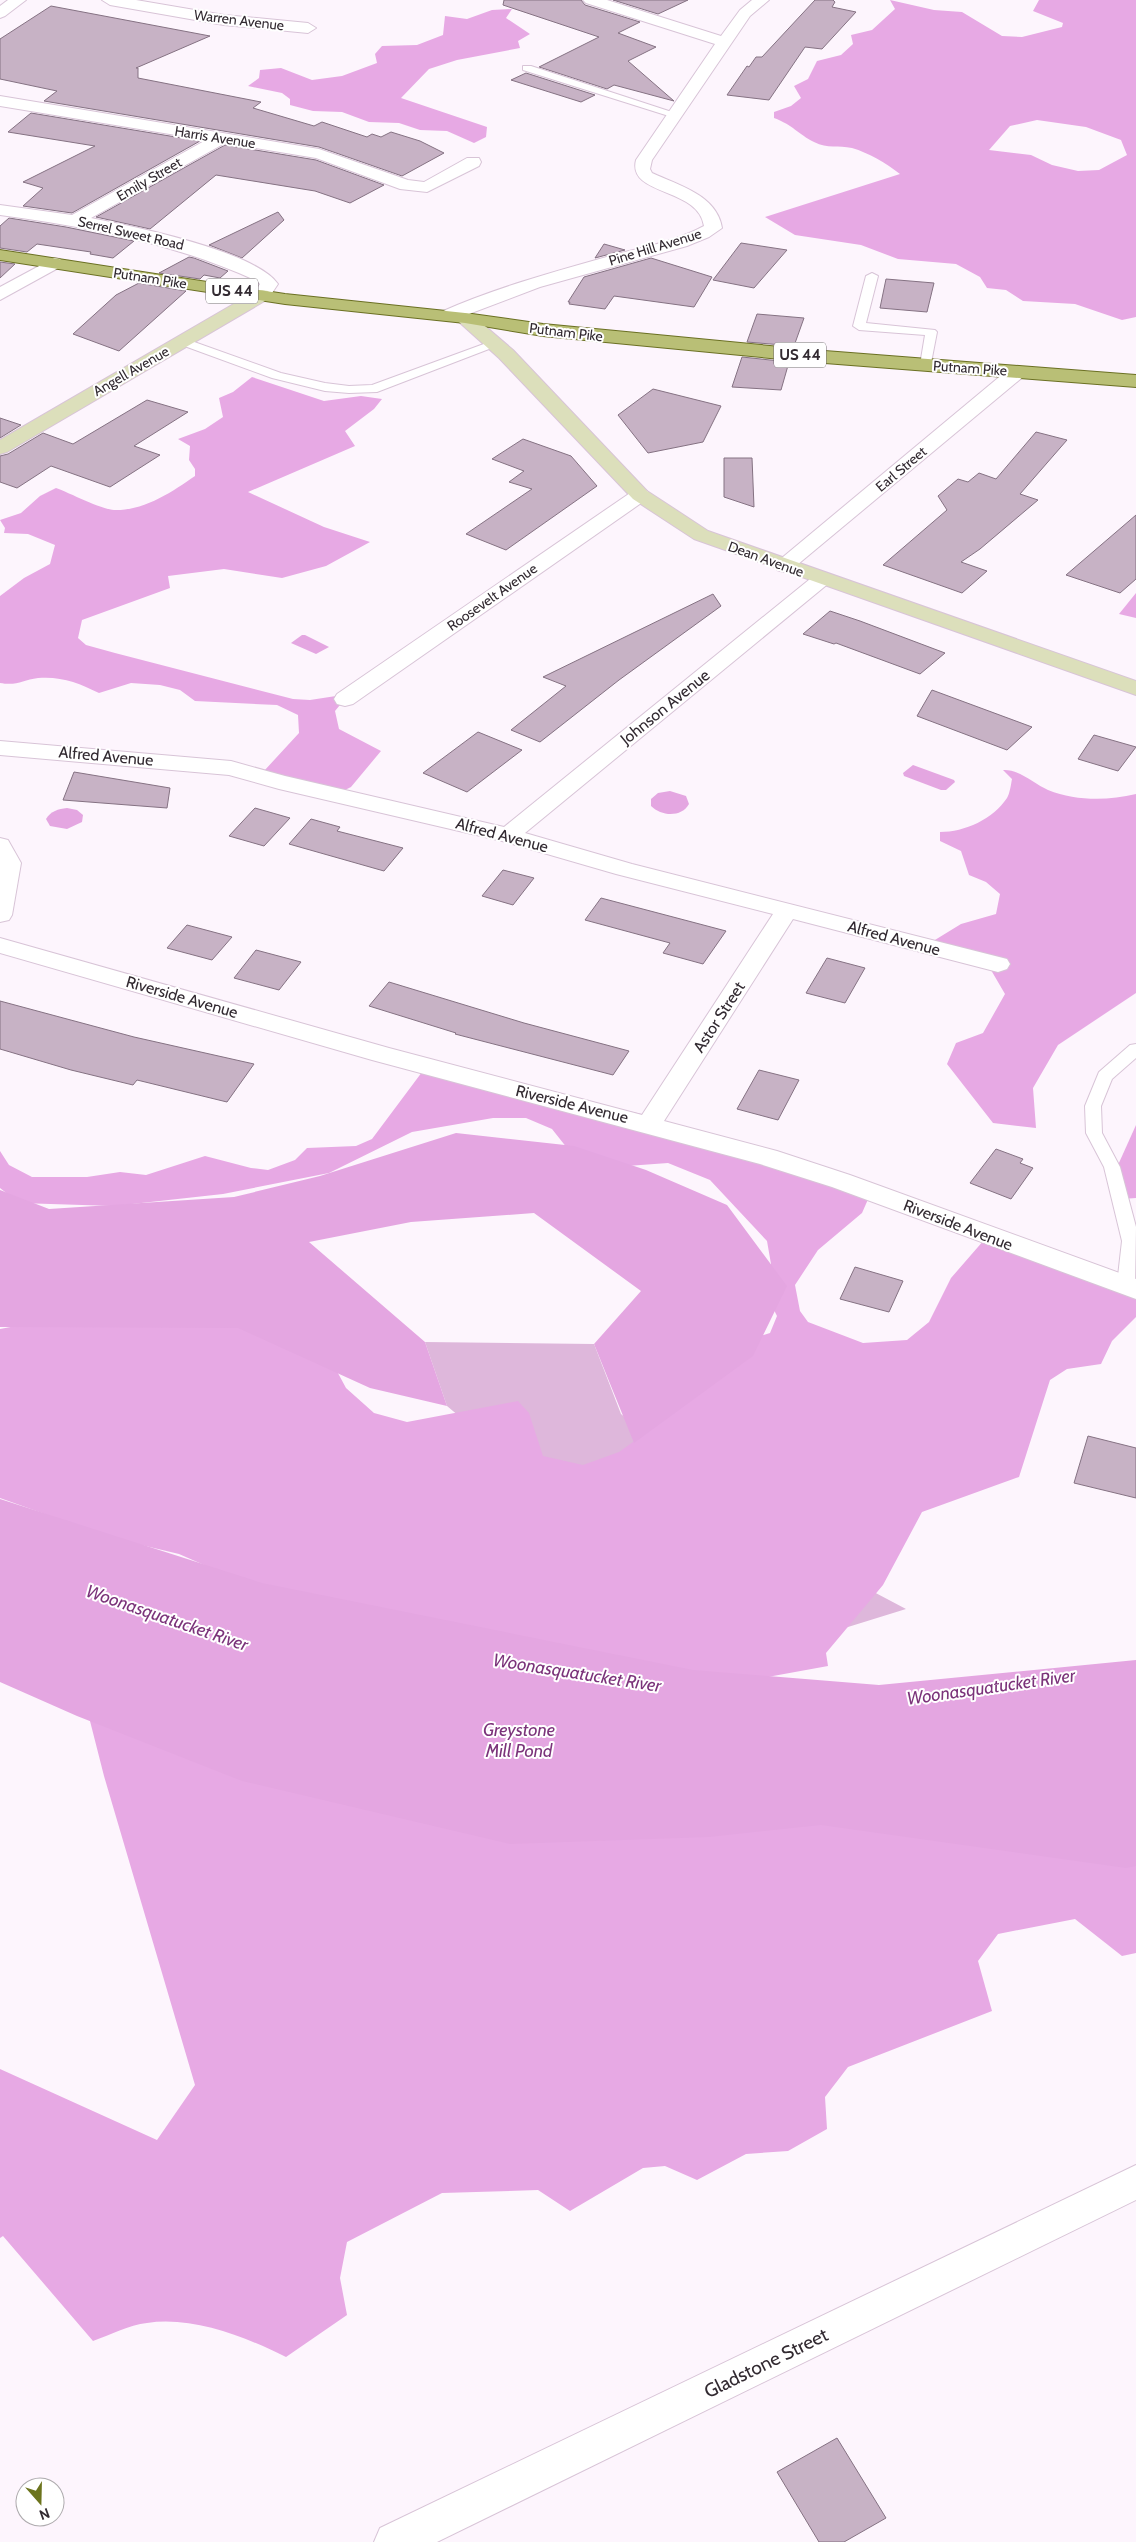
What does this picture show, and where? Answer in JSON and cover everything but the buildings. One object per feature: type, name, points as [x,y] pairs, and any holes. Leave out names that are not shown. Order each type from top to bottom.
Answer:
[{"type":"main road","name":"Putnam Pike","points":[[0,255],[357,308],[456,317],[608,337],[1136,381]]},
{"type":"street","points":[[0,13],[18,0]]},
{"type":"street","name":"Warren Avenue","points":[[110,0],[256,24],[308,28]]},
{"type":"street","points":[[169,11],[195,0]]},
{"type":"street","points":[[591,0],[724,42]]},
{"type":"street","name":"Pine Hill Avenue","points":[[456,317],[529,285],[690,239],[713,228],[714,218],[709,210],[690,197],[645,176],[642,169],[644,160],[724,42],[745,13],[761,0]]},
{"type":"street","name":"Harris Avenue","points":[[0,101],[319,154],[406,185],[427,187],[473,162]]},
{"type":"street","name":"Emily Street","points":[[76,220],[222,138]]},
{"type":"street","name":"Serrel Sweet Road","points":[[0,210],[76,220],[140,232],[220,257],[268,280],[269,284],[262,295]]},
{"type":"street","points":[[0,295],[54,263]]},
{"type":"street","name":"Angell Avenue","points":[[0,448],[192,344],[262,295]]},
{"type":"street","name":"Dean Avenue","points":[[456,317],[496,344],[640,495],[701,535],[784,566],[1136,688]]},
{"type":"street","name":"Earl Street","points":[[784,566],[1017,372]]},
{"type":"street","name":"Roosevelt Avenue","points":[[345,699],[640,495]]},
{"type":"street","name":"Johnson Avenue","points":[[508,835],[822,579]]},
{"type":"street","name":"Alfred Avenue","points":[[0,748],[146,759],[231,768],[279,782],[508,835],[624,869],[788,909],[891,938],[998,964]]},
{"type":"street","points":[[0,845],[9,862],[0,915]]},
{"type":"street","name":"Astor Street","points":[[649,1124],[788,909]]},
{"type":"street","name":"Riverside Avenue","points":[[0,946],[381,1054],[768,1157],[841,1181],[1027,1251],[1131,1287]]},
{"type":"street","name":"Gladstone Street","points":[[394,2542],[833,2331],[1136,2182]]},
{"type":"lane","points":[[527,68],[676,115]]},
{"type":"lane","points":[[872,276],[859,326],[930,332],[926,365]]},
{"type":"lane","points":[[192,344],[232,347]]},
{"type":"lane","points":[[192,344],[287,377],[328,383],[358,391],[373,389],[496,344]]},
{"type":"lane","points":[[1131,1287],[1131,1241],[1112,1167],[1094,1133],[1093,1106],[1105,1076],[1136,1049]]},
{"type":"shaded area","points":[[890,0],[934,10],[962,12],[1002,36],[1022,37],[1062,27],[1063,23],[1033,11],[1039,0],[1136,0],[1136,317],[1122,320],[1075,304],[1023,301],[1006,290],[987,288],[980,277],[956,264],[898,259],[861,245],[795,235],[765,217],[900,174],[877,159],[858,150],[814,142],[774,118],[774,112],[791,106],[801,98],[794,86],[808,79],[817,61],[841,55],[853,44],[851,35],[872,30],[895,9]],"holes":[[[1037,120],[1086,127],[1121,140],[1127,155],[1099,170],[1078,171],[1052,165],[1031,155],[989,150],[1010,126]]]},
{"type":"shaded area","points":[[512,9],[506,18],[530,34],[518,41],[520,48],[457,60],[429,69],[401,98],[487,127],[486,137],[474,143],[447,131],[420,130],[399,123],[369,122],[342,112],[313,111],[290,105],[290,99],[282,93],[248,86],[259,78],[260,70],[281,68],[312,80],[342,76],[377,63],[375,54],[382,46],[417,45],[443,35],[445,16],[467,19],[492,10]]},
{"type":"shaded area","points":[[252,377],[324,401],[361,396],[382,399],[374,409],[345,431],[355,446],[248,492],[324,527],[370,542],[326,566],[282,578],[224,569],[168,576],[170,588],[82,620],[78,638],[86,645],[293,699],[310,700],[349,694],[335,711],[339,729],[381,751],[351,787],[343,791],[264,771],[299,733],[298,715],[277,705],[195,701],[180,690],[160,685],[131,683],[99,693],[77,683],[54,678],[38,678],[11,684],[0,683],[0,596],[24,578],[50,564],[55,545],[28,534],[4,533],[5,528],[0,520],[21,513],[40,496],[56,488],[93,504],[114,510],[147,504],[167,494],[195,476],[195,469],[189,460],[190,446],[178,439],[205,429],[223,417],[219,398],[233,392]]},
{"type":"shaded area","points":[[1136,593],[1136,618],[1119,614]]},
{"type":"shaded area","points":[[1003,770],[1015,772],[1048,790],[1069,796],[1103,799],[1136,794],[1136,993],[1058,1045],[1033,1088],[1036,1128],[993,1123],[947,1064],[956,1043],[983,1033],[1005,994],[984,958],[930,943],[961,924],[996,914],[1000,894],[986,882],[969,875],[961,851],[940,841],[940,832],[968,827],[978,823],[994,812],[1008,796],[1012,779]]},
{"type":"shaded area","points":[[428,1064],[650,1116],[873,1188],[862,1213],[818,1250],[795,1285],[800,1311],[808,1322],[863,1343],[907,1340],[929,1322],[951,1278],[991,1232],[1136,1284],[1136,1317],[1112,1341],[1101,1364],[1067,1369],[1050,1380],[1019,1477],[922,1512],[883,1585],[826,1653],[828,1666],[746,1681],[323,1617],[179,1554],[112,1538],[0,1498],[0,1329],[160,1299],[318,1336],[346,1388],[374,1413],[407,1422],[518,1401],[529,1413],[543,1456],[583,1465],[619,1452],[664,1420],[708,1352],[770,1333],[777,1316],[761,1284],[771,1264],[767,1241],[710,1180],[668,1163],[600,1168],[571,1153],[552,1129],[526,1118],[493,1118],[412,1132],[329,1173],[223,1194],[114,1206],[19,1203],[0,1188],[0,1151],[9,1165],[32,1177],[87,1177],[120,1172],[146,1175],[205,1156],[251,1168],[268,1170],[295,1160],[307,1148],[356,1146],[372,1139]]},
{"type":"shaded area","points":[[1136,1125],[1136,1198],[1122,1199],[1118,1165]]},
{"type":"shaded area","points":[[425,1342],[594,1344],[621,1414],[764,1534],[906,1609],[819,1636],[630,1559],[447,1406]]},
{"type":"shaded area","points":[[76,1666],[773,1801],[1136,1843],[1136,1953],[1122,1956],[1075,1919],[998,1934],[978,1961],[992,2011],[848,2067],[825,2097],[827,2129],[788,2151],[746,2154],[697,2180],[665,2166],[643,2168],[570,2211],[538,2190],[442,2193],[347,2242],[340,2278],[347,2315],[286,2357],[254,2342],[219,2330],[201,2325],[182,2323],[140,2324],[93,2341],[3,2236],[0,2238],[0,2069],[157,2140],[195,2085],[104,1776]]},
{"type":"water","points":[[302,635],[329,647],[316,654],[291,643]]},
{"type":"water","points":[[913,765],[955,782],[946,790],[941,790],[904,776],[903,773]]},
{"type":"water","points":[[670,791],[686,796],[689,804],[686,808],[677,813],[666,814],[651,806],[651,799],[658,793]]},
{"type":"water","points":[[67,808],[77,810],[83,815],[82,822],[67,829],[50,826],[46,819],[48,816],[55,811]]},
{"type":"water","points":[[456,1133],[574,1146],[646,1170],[727,1205],[787,1286],[753,1356],[634,1443],[594,1344],[641,1291],[534,1213],[411,1222],[309,1242],[425,1342],[447,1406],[370,1388],[238,1328],[0,1327],[0,1190],[49,1209],[234,1197],[320,1176]]},
{"type":"water","name":"Greystone Mill Pond","points":[[0,1499],[262,1583],[693,1670],[879,1685],[1136,1660],[1136,1866],[1126,1868],[821,1825],[709,1837],[510,1844],[242,1781],[77,1716],[0,1682]]},
{"type":"water label","name":"Woonasquatucket River","points":[[167,1618]]},
{"type":"water label","name":"Woonasquatucket River","points":[[577,1673]]},
{"type":"water label","name":"Woonasquatucket River","points":[[991,1687]]}]
